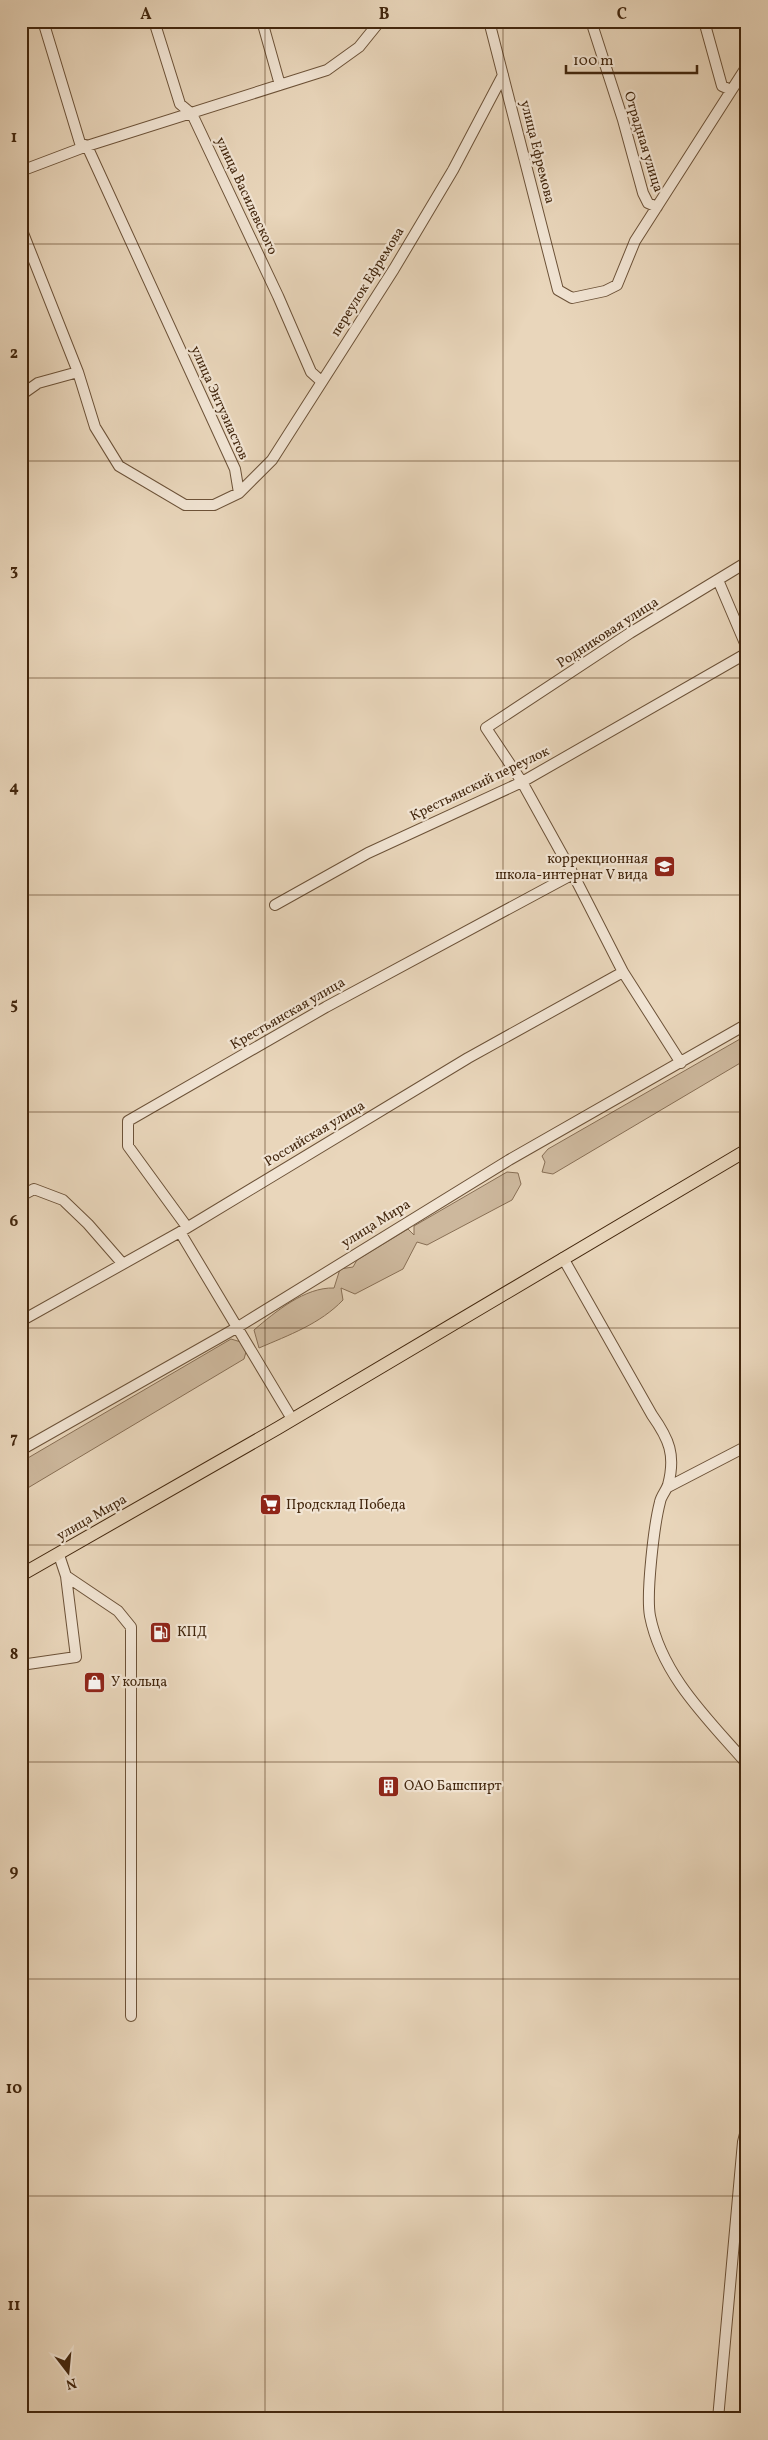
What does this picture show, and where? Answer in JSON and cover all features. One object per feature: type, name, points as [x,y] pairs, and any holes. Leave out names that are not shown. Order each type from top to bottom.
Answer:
[{"type":"main road","name":"улица Мира","points":[[21,1575],[59,1555],[292,1419],[747,1150]]},
{"type":"street","name":"улица Энтузиастов","points":[[43,21],[80,143],[87,146],[235,469],[239,493]]},
{"type":"street","name":"улица Василевского","points":[[154,21],[180,104],[192,114],[278,296],[311,372],[321,381]]},
{"type":"street","points":[[262,21],[280,85]]},
{"type":"street","points":[[21,171],[87,146],[327,70],[359,48],[379,21]]},
{"type":"street","name":"улица Ефремова","points":[[489,21],[558,290],[572,298],[606,291],[617,284],[636,241],[657,207]]},
{"type":"street","points":[[582,21],[592,25]]},
{"type":"street","points":[[704,21],[722,86],[731,90]]},
{"type":"street","name":"Отрадная улица","points":[[592,25],[623,120],[643,193],[648,204],[657,207]]},
{"type":"street","points":[[657,207],[747,66]]},
{"type":"street","name":"переулок Ефремова","points":[[239,493],[272,460],[394,269],[452,170],[503,75]]},
{"type":"street","points":[[21,228],[78,372],[96,427],[119,466],[185,505],[214,505],[239,493]]},
{"type":"street","points":[[21,395],[38,384],[78,372]]},
{"type":"street","name":"Родниковая улица","points":[[522,782],[486,728],[630,633],[747,562]]},
{"type":"street","points":[[718,580],[747,648]]},
{"type":"street","name":"Крестьянский переулок","points":[[275,904],[368,853],[522,782],[747,653]]},
{"type":"street","points":[[522,782],[573,874],[623,972],[681,1063]]},
{"type":"street","name":"Крестьянская улица","points":[[183,1230],[128,1146],[128,1121],[326,1007],[573,874]]},
{"type":"street","name":"Российская улица","points":[[21,1321],[183,1230],[468,1058],[623,972]]},
{"type":"street","name":"улица Мира","points":[[21,1450],[238,1327],[509,1160],[747,1024]]},
{"type":"street","points":[[21,1196],[34,1189],[63,1200],[88,1224],[122,1263]]},
{"type":"street","points":[[183,1230],[292,1419]]},
{"type":"street","points":[[563,1258],[652,1415],[668,1438],[672,1461],[668,1487],[660,1501],[649,1589],[650,1614],[657,1641],[671,1672],[747,1764]]},
{"type":"street","points":[[668,1487],[747,1446]]},
{"type":"street","points":[[21,1665],[76,1657],[66,1576],[59,1555]]},
{"type":"street","points":[[66,1576],[118,1611],[131,1627],[131,2016]]},
{"type":"street","points":[[718,2419],[743,2142],[747,2126]]},
{"type":"shaded area","points":[[747,1035],[747,1059],[553,1174],[542,1172],[545,1162],[542,1156],[548,1149]]},
{"type":"shaded area","points":[[507,1172],[518,1173],[521,1184],[512,1200],[427,1245],[417,1242],[403,1269],[355,1294],[341,1288],[343,1300],[324,1316],[304,1328],[259,1348],[254,1330],[271,1316],[301,1296],[323,1289],[334,1288],[340,1269],[353,1267],[357,1260],[408,1229],[414,1235],[414,1226]]},
{"type":"shaded area","points":[[231,1339],[241,1342],[246,1352],[244,1359],[21,1492],[21,1462]]},
{"type":"place","name":"коррекционная школа-интернат V вида","points":[[664,867]]},
{"type":"place","name":"Продсклад Победа","points":[[270,1505]]},
{"type":"place","name":"КПД","points":[[161,1632]]},
{"type":"place","name":"У кольца","points":[[95,1682]]},
{"type":"place","name":"ОАО Башспирт","points":[[388,1786]]}]
